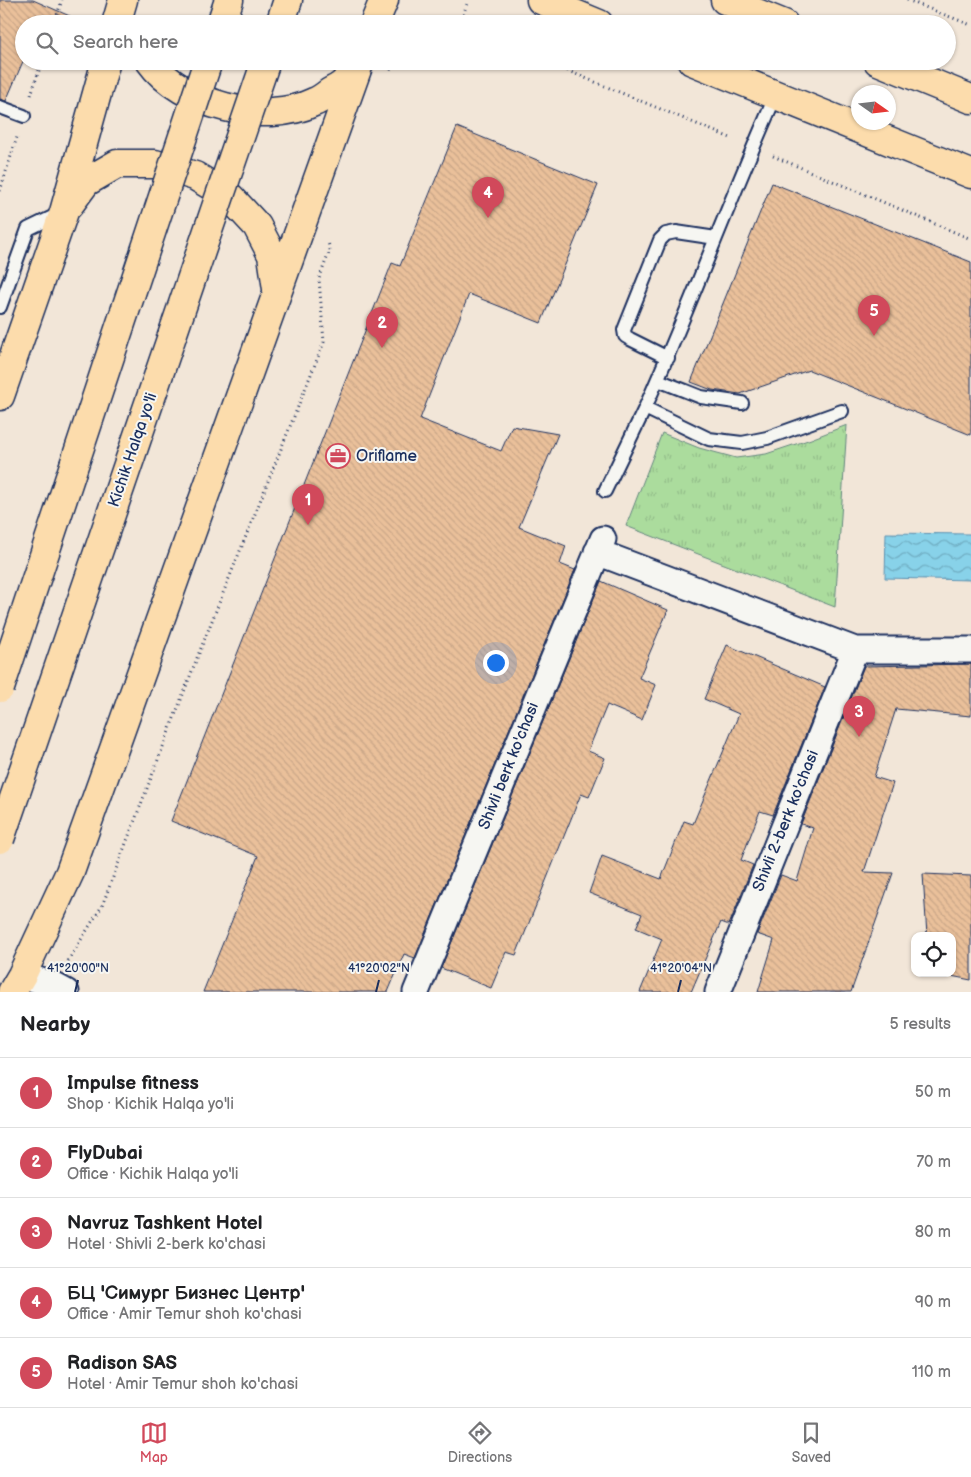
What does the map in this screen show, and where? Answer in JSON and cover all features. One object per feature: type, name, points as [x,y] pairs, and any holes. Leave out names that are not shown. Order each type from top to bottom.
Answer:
[{"type":"main road","points":[[119,15],[123,0]]},
{"type":"main road","points":[[129,0],[131,15]]},
{"type":"main road","points":[[224,15],[229,0]]},
{"type":"main road","points":[[283,15],[288,0]]},
{"type":"main road","points":[[378,15],[384,0]]},
{"type":"main road","points":[[541,0],[578,15]]},
{"type":"main road","points":[[740,3],[765,15]]},
{"type":"main road","points":[[0,396],[64,212],[103,70]]},
{"type":"main road","points":[[158,70],[180,89],[199,98],[239,110],[258,112],[278,111],[314,103],[343,84],[354,70]]},
{"type":"main road","points":[[0,688],[205,70]]},
{"type":"main road","name":"Kichik Halqa yo'li","points":[[0,839],[263,70]]},
{"type":"main road","points":[[17,983],[70,872],[357,70]]},
{"type":"main road","points":[[714,70],[971,174]]},
{"type":"main road","points":[[900,70],[971,99]]},
{"type":"main road","points":[[64,212],[86,182],[117,164],[155,164],[195,176],[230,197],[257,226],[272,255],[277,291]]},
{"type":"street","name":"Shivli berk ko'chasi","points":[[416,992],[600,546],[855,650]]},
{"type":"street","points":[[855,650],[971,650]]},
{"type":"street","name":"Shivli 2-berk ko'chasi","points":[[718,992],[855,650]]},
{"type":"street","points":[[17,983],[60,989]]},
{"type":"lane","points":[[605,491],[668,358],[752,147],[776,95]]},
{"type":"lane","points":[[0,107],[24,116]]},
{"type":"lane","points":[[0,307],[28,228],[64,212]]},
{"type":"lane","points":[[668,358],[625,336],[624,330],[660,240],[666,234],[676,232],[716,238]]},
{"type":"lane","points":[[658,380],[701,397],[742,403]]},
{"type":"lane","points":[[645,408],[709,439],[742,442],[767,438],[842,411]]},
{"type":"path","points":[[57,15],[62,0]]},
{"type":"path","points":[[907,0],[945,15]]},
{"type":"path","points":[[463,15],[468,1]]},
{"type":"path","points":[[956,19],[971,25]]},
{"type":"path","points":[[386,73],[390,70]]},
{"type":"path","points":[[60,989],[102,906],[197,658],[324,342],[319,279],[330,250],[327,237]]},
{"type":"green space","points":[[847,425],[835,607],[626,526],[662,433],[699,448],[736,458],[766,454]]},
{"type":"water","points":[[886,533],[971,534],[971,580],[885,578]]},
{"type":"building","points":[[0,0],[33,0],[67,15],[15,15],[15,70],[19,70],[6,101],[0,99]]},
{"type":"building","points":[[457,127],[598,185],[541,323],[469,294],[420,419],[501,451],[512,426],[558,434],[519,527],[566,546],[560,564],[575,570],[415,958],[404,954],[388,992],[203,992],[258,856],[171,821],[392,263],[400,266]]},
{"type":"building","points":[[772,183],[971,262],[971,435],[809,370],[740,394],[712,390],[691,382]]},
{"type":"building","points":[[601,581],[668,610],[639,678],[656,685],[642,720],[607,705],[588,751],[605,758],[589,797],[581,794],[516,955],[506,952],[491,988],[441,968]]},
{"type":"building","points":[[727,645],[825,687],[773,815],[760,811],[741,860],[753,865],[729,925],[721,922],[691,992],[640,992],[662,939],[636,928],[642,914],[589,893],[602,856],[661,879],[684,821],[693,824],[739,714],[704,699]]},
{"type":"building","points":[[971,664],[971,716],[896,709],[874,777],[893,783],[864,872],[893,873],[851,992],[758,992],[774,940],[757,934],[781,875],[797,881],[813,828],[801,824],[864,666]]},
{"type":"building","points":[[923,874],[971,876],[971,980],[956,977],[956,932],[927,932]]},
{"type":"place","name":"БЦ 'Симург Бизнес Центр'","points":[[488,218]]},
{"type":"place","name":"Radison SAS","points":[[874,336]]},
{"type":"place","name":"FlyDubai","points":[[382,348]]},
{"type":"place","name":"Oriflame","points":[[338,456]]},
{"type":"place","name":"Impulse fitness","points":[[308,525]]},
{"type":"place","name":"Navruz Tashkent Hotel","points":[[859,737]]}]
